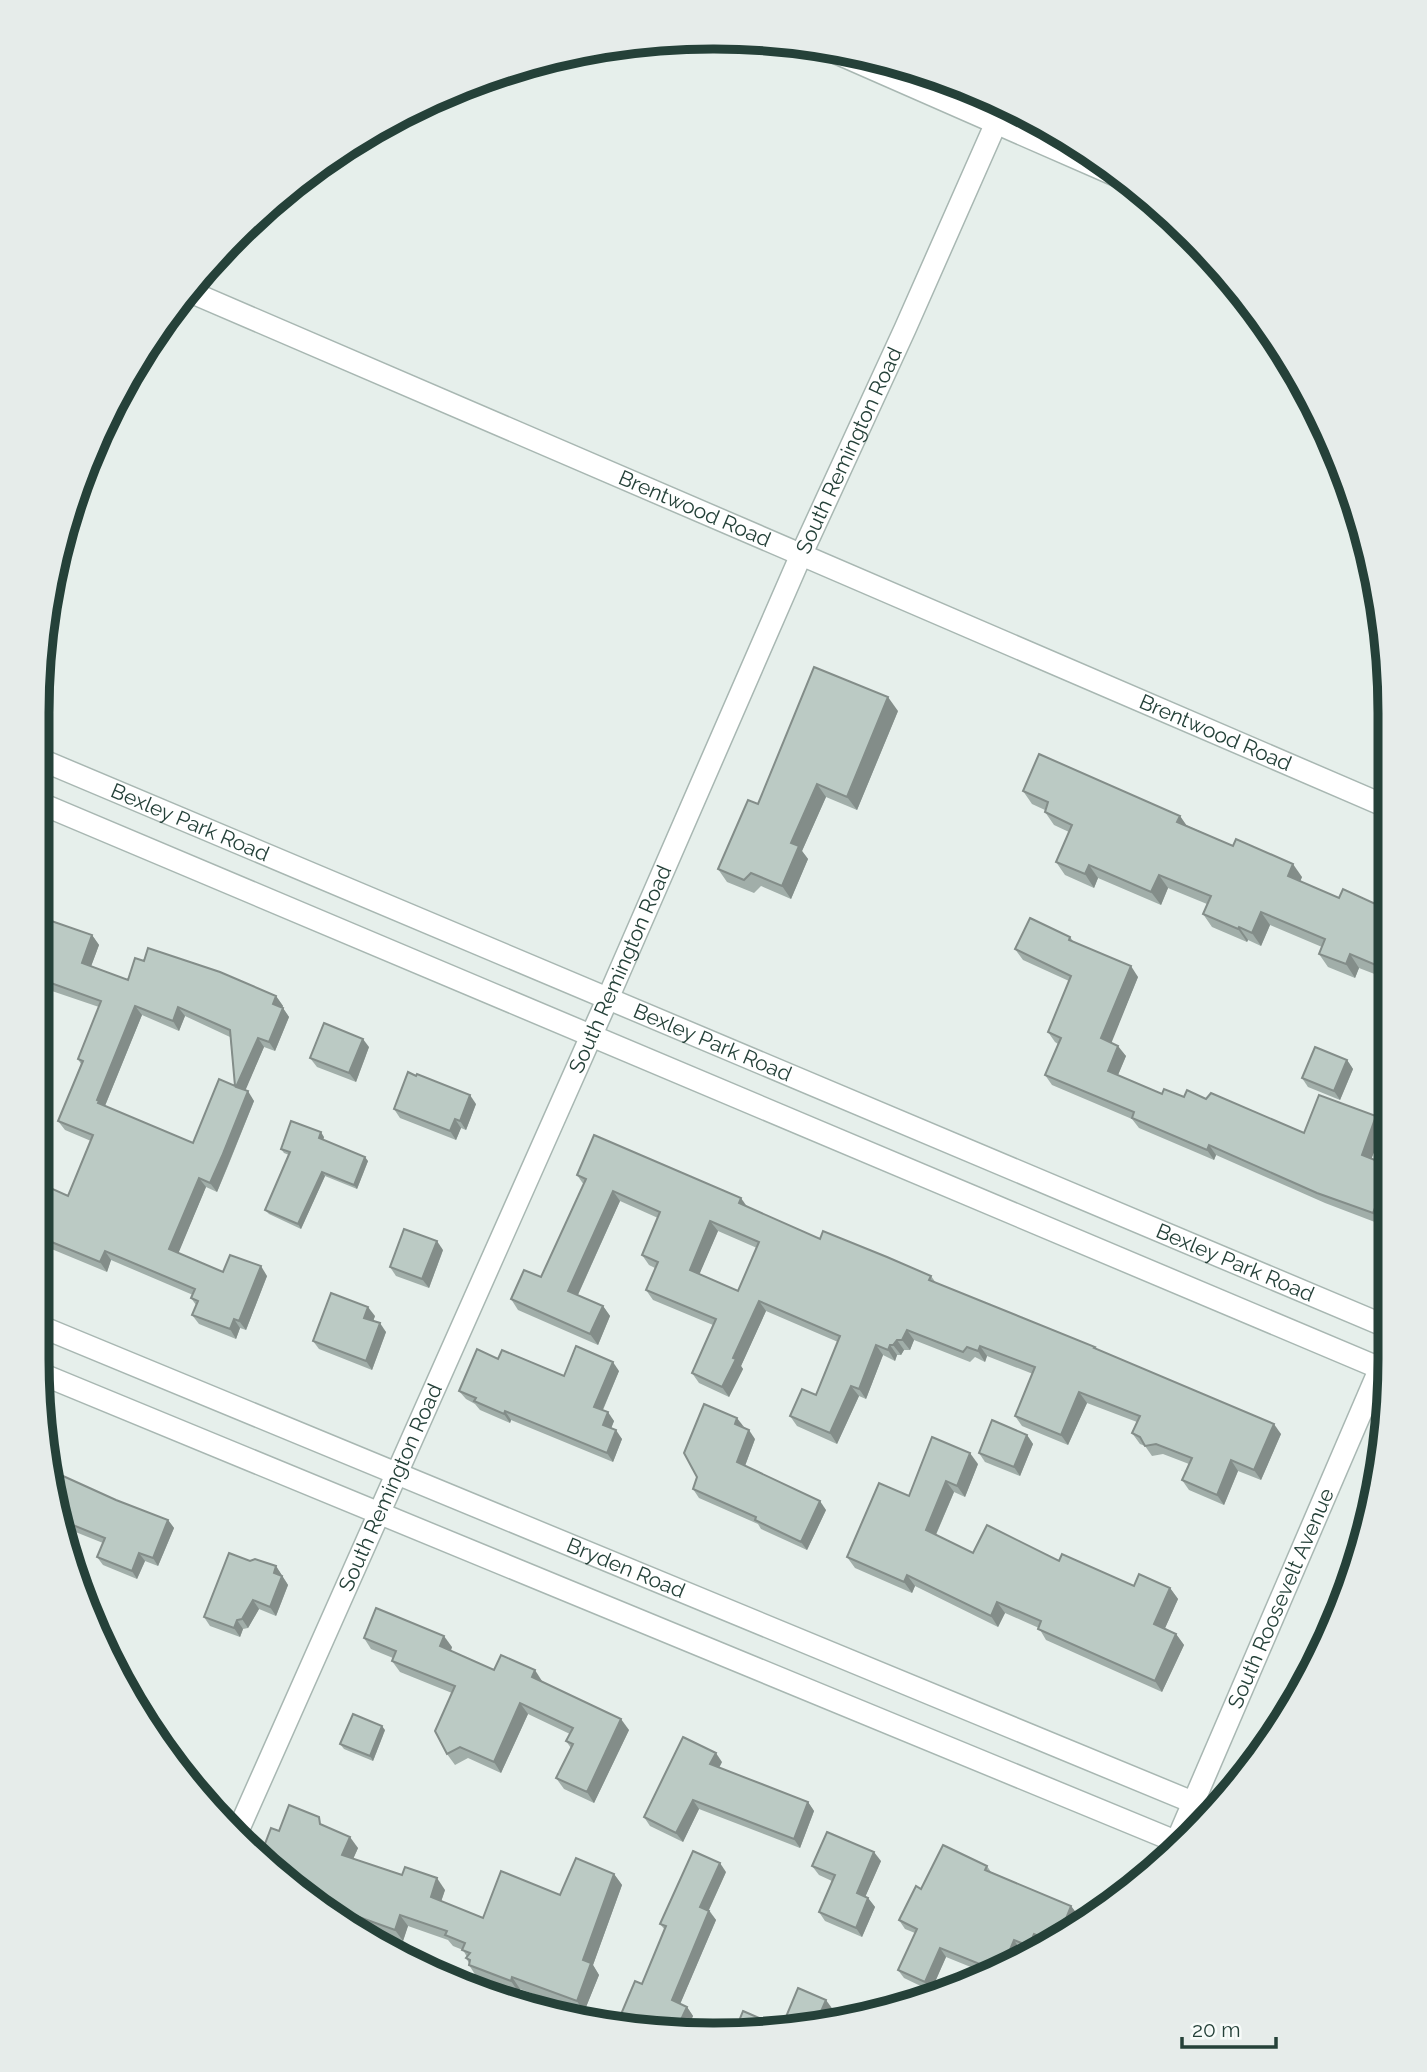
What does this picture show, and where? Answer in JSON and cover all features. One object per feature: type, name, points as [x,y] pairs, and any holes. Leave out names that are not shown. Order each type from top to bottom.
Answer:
[{"type":"street","points":[[900,76],[991,111]]},
{"type":"street","name":"South Remington Road","points":[[241,1825],[608,998],[801,555],[1000,115]]},
{"type":"street","name":"Brentwood Road","points":[[198,295],[1378,803]]},
{"type":"street","name":"Bexley Park Road","points":[[49,763],[1378,1323]]},
{"type":"street","name":"Bexley Park Road","points":[[49,807],[1378,1367]]},
{"type":"street","name":"Bryden Road","points":[[49,1330],[1204,1807]]},
{"type":"street","name":"Bryden Road","points":[[49,1377],[1168,1842]]},
{"type":"street","name":"South Roosevelt Avenue","points":[[1184,1827],[1377,1387]]},
{"type":"building","points":[[814,667],[888,697],[847,797],[817,784],[791,843],[799,846],[782,886],[751,873],[744,880],[718,869],[748,800],[758,804]]},
{"type":"building","points":[[1039,754],[1180,816],[1177,822],[1233,846],[1236,839],[1293,864],[1288,876],[1339,898],[1343,889],[1378,905],[1378,966],[1350,954],[1346,964],[1319,954],[1325,939],[1261,912],[1252,933],[1239,927],[1238,929],[1203,914],[1211,896],[1159,875],[1151,892],[1089,865],[1085,874],[1056,862],[1072,825],[1045,812],[1048,802],[1023,791]]},
{"type":"building","points":[[1030,918],[1070,937],[1069,940],[1131,966],[1101,1038],[1118,1046],[1108,1071],[1162,1094],[1164,1089],[1184,1097],[1187,1090],[1206,1099],[1211,1093],[1304,1133],[1319,1095],[1376,1116],[1362,1155],[1378,1161],[1378,1200],[1373,1213],[1317,1193],[1209,1145],[1207,1150],[1132,1118],[1134,1112],[1045,1075],[1061,1038],[1048,1032],[1071,976],[1015,949]]},
{"type":"building","points":[[49,920],[92,935],[82,963],[128,980],[135,958],[144,961],[148,948],[220,972],[276,996],[273,1004],[283,1008],[269,1042],[258,1038],[236,1087],[248,1091],[222,1156],[210,1183],[199,1178],[169,1249],[223,1272],[230,1255],[261,1266],[239,1321],[234,1319],[230,1329],[192,1315],[198,1301],[191,1298],[195,1289],[105,1251],[100,1262],[49,1241],[49,1187],[68,1196],[93,1135],[58,1121],[83,1061],[78,1059],[101,1001],[49,982]],"holes":[[[135,1006],[173,1021],[178,1007],[230,1030],[235,1086],[219,1079],[193,1143],[98,1103],[97,1100]]]},
{"type":"building","points":[[324,1023],[363,1039],[349,1073],[310,1058]]},
{"type":"building","points":[[1315,1047],[1347,1060],[1334,1091],[1302,1078]]},
{"type":"building","points":[[408,1072],[470,1095],[460,1121],[455,1119],[450,1131],[394,1109]]},
{"type":"building","points":[[291,1121],[321,1132],[319,1138],[365,1157],[354,1185],[322,1172],[298,1224],[265,1210],[290,1152],[281,1149]]},
{"type":"building","points":[[594,1135],[741,1198],[739,1203],[820,1239],[823,1231],[887,1257],[931,1276],[929,1280],[1095,1347],[1274,1424],[1254,1470],[1231,1460],[1217,1495],[1182,1480],[1192,1458],[1156,1444],[1145,1446],[1140,1437],[1132,1433],[1140,1416],[1079,1392],[1061,1435],[1015,1416],[1035,1367],[980,1346],[978,1351],[967,1347],[963,1352],[907,1330],[902,1340],[890,1345],[888,1350],[876,1345],[859,1389],[851,1386],[830,1433],[790,1416],[802,1389],[816,1395],[840,1336],[759,1301],[722,1387],[692,1373],[716,1319],[646,1290],[658,1262],[642,1255],[660,1212],[613,1191],[568,1291],[603,1306],[590,1334],[511,1299],[524,1270],[541,1277],[586,1179],[577,1175]],"holes":[[[710,1221],[759,1242],[738,1291],[690,1270]]]},
{"type":"building","points":[[404,1229],[437,1241],[422,1279],[390,1267]]},
{"type":"building","points":[[331,1293],[368,1307],[364,1318],[380,1323],[366,1361],[313,1341]]},
{"type":"building","points":[[576,1346],[613,1362],[594,1407],[608,1412],[603,1425],[616,1430],[607,1453],[505,1411],[504,1414],[459,1391],[477,1349],[498,1359],[502,1350],[564,1376]]},
{"type":"building","points":[[704,1404],[737,1418],[735,1424],[749,1430],[737,1462],[820,1501],[801,1542],[755,1520],[756,1517],[693,1489],[697,1477],[684,1453]]},
{"type":"building","points":[[992,1420],[1027,1435],[1014,1467],[979,1453]]},
{"type":"building","points":[[932,1437],[970,1453],[957,1486],[946,1481],[926,1530],[973,1553],[987,1525],[1059,1561],[1062,1554],[1134,1586],[1139,1574],[1170,1588],[1154,1624],[1176,1634],[1155,1681],[1038,1629],[1041,1621],[997,1602],[991,1616],[907,1575],[904,1582],[847,1557],[879,1483],[909,1496]]},
{"type":"building","points":[[60,1475],[168,1520],[153,1558],[139,1553],[132,1571],[97,1557],[105,1538],[71,1524]]},
{"type":"building","points":[[229,1553],[250,1561],[255,1559],[276,1566],[274,1573],[282,1576],[270,1607],[253,1600],[234,1628],[204,1617]]},
{"type":"building","points":[[376,1608],[444,1636],[440,1646],[494,1670],[501,1655],[535,1670],[532,1677],[621,1719],[587,1792],[556,1778],[573,1744],[566,1741],[573,1728],[520,1703],[494,1762],[460,1747],[447,1754],[435,1731],[455,1686],[392,1661],[396,1651],[364,1638]]},
{"type":"building","points":[[353,1714],[382,1726],[370,1756],[340,1744]]},
{"type":"building","points":[[683,1737],[716,1753],[710,1764],[808,1802],[794,1839],[693,1800],[676,1833],[644,1817]]},
{"type":"building","points":[[289,1805],[319,1817],[320,1824],[350,1837],[342,1855],[402,1875],[405,1867],[437,1878],[431,1897],[483,1918],[501,1871],[560,1895],[576,1858],[614,1874],[583,1960],[591,1963],[577,2001],[512,1977],[511,1981],[469,1965],[470,1960],[466,1958],[470,1953],[462,1950],[465,1943],[445,1935],[447,1931],[400,1915],[395,1930],[347,1913],[309,1886],[264,1847],[271,1828],[279,1831]]},
{"type":"building","points":[[827,1832],[874,1852],[857,1893],[868,1898],[856,1928],[819,1912],[835,1875],[812,1866]]},
{"type":"building","points":[[943,1845],[987,1866],[985,1870],[1071,1906],[1064,1923],[1041,1937],[1034,1934],[1031,1942],[1025,1945],[1014,1940],[1009,1953],[983,1965],[940,1948],[925,1982],[898,1970],[917,1929],[899,1920],[916,1886],[921,1889]]},
{"type":"building","points":[[693,1851],[720,1863],[700,1907],[709,1911],[672,2000],[687,2007],[680,2022],[620,2016],[635,1981],[642,1984],[666,1926],[660,1924]]},
{"type":"building","points":[[798,1988],[826,2000],[820,2014],[785,2019]]},
{"type":"building","points":[[743,2011],[766,2021],[757,2022],[738,2022]]}]
